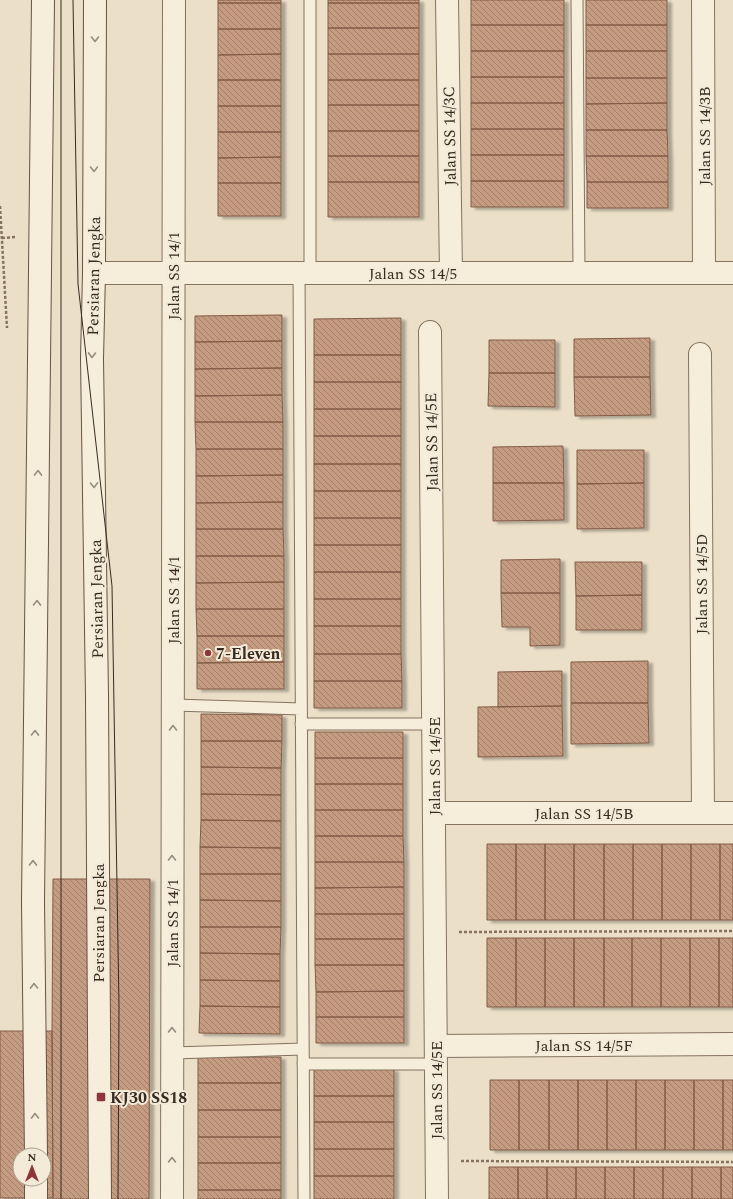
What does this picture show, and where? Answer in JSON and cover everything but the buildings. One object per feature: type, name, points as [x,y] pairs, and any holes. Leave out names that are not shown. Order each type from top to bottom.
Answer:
[{"type":"street","points":[[36,1147],[33,902],[43,0]]},
{"type":"street","name":"Persiaran Jengka","points":[[95,0],[94,273],[92,358],[97,696],[100,1199]]},
{"type":"street","name":"Jalan SS 14/1","points":[[172,1199],[174,0]]},
{"type":"street","name":"Jalan SS 14/3C","points":[[447,0],[451,273]]},
{"type":"street","name":"Jalan SS 14/3B","points":[[703,0],[704,273]]},
{"type":"street","name":"Jalan SS 14/5","points":[[94,273],[733,273]]},
{"type":"street","name":"Jalan SS 14/5E","points":[[430,332],[437,1199]]},
{"type":"street","name":"Jalan SS 14/5D","points":[[700,354],[703,813]]},
{"type":"street","name":"Jalan SS 14/5B","points":[[434,813],[733,813]]},
{"type":"street","name":"Jalan SS 14/5F","points":[[436,1055],[733,1044]]},
{"type":"street","points":[[36,1187],[36,1199]]},
{"type":"lane","points":[[304,1199],[301,709],[304,273],[310,0]]},
{"type":"lane","points":[[576,0],[579,273]]},
{"type":"lane","points":[[173,705],[301,709]]},
{"type":"lane","points":[[301,724],[434,724]]},
{"type":"lane","points":[[172,1053],[303,1049]]},
{"type":"lane","points":[[303,1064],[436,1055]]},
{"type":"path","points":[[0,206],[7,328]]},
{"type":"path","points":[[435,932],[733,931]]},
{"type":"path","points":[[437,1161],[733,1162]]},
{"type":"tram line","points":[[61,0],[61,1199]]},
{"type":"tram line","points":[[73,0],[78,284],[112,586],[119,1006],[118,1199]]},
{"type":"place","name":"7-Eleven","points":[[208,653]]},
{"type":"place","name":"KJ30 SS18","points":[[101,1097]]}]
